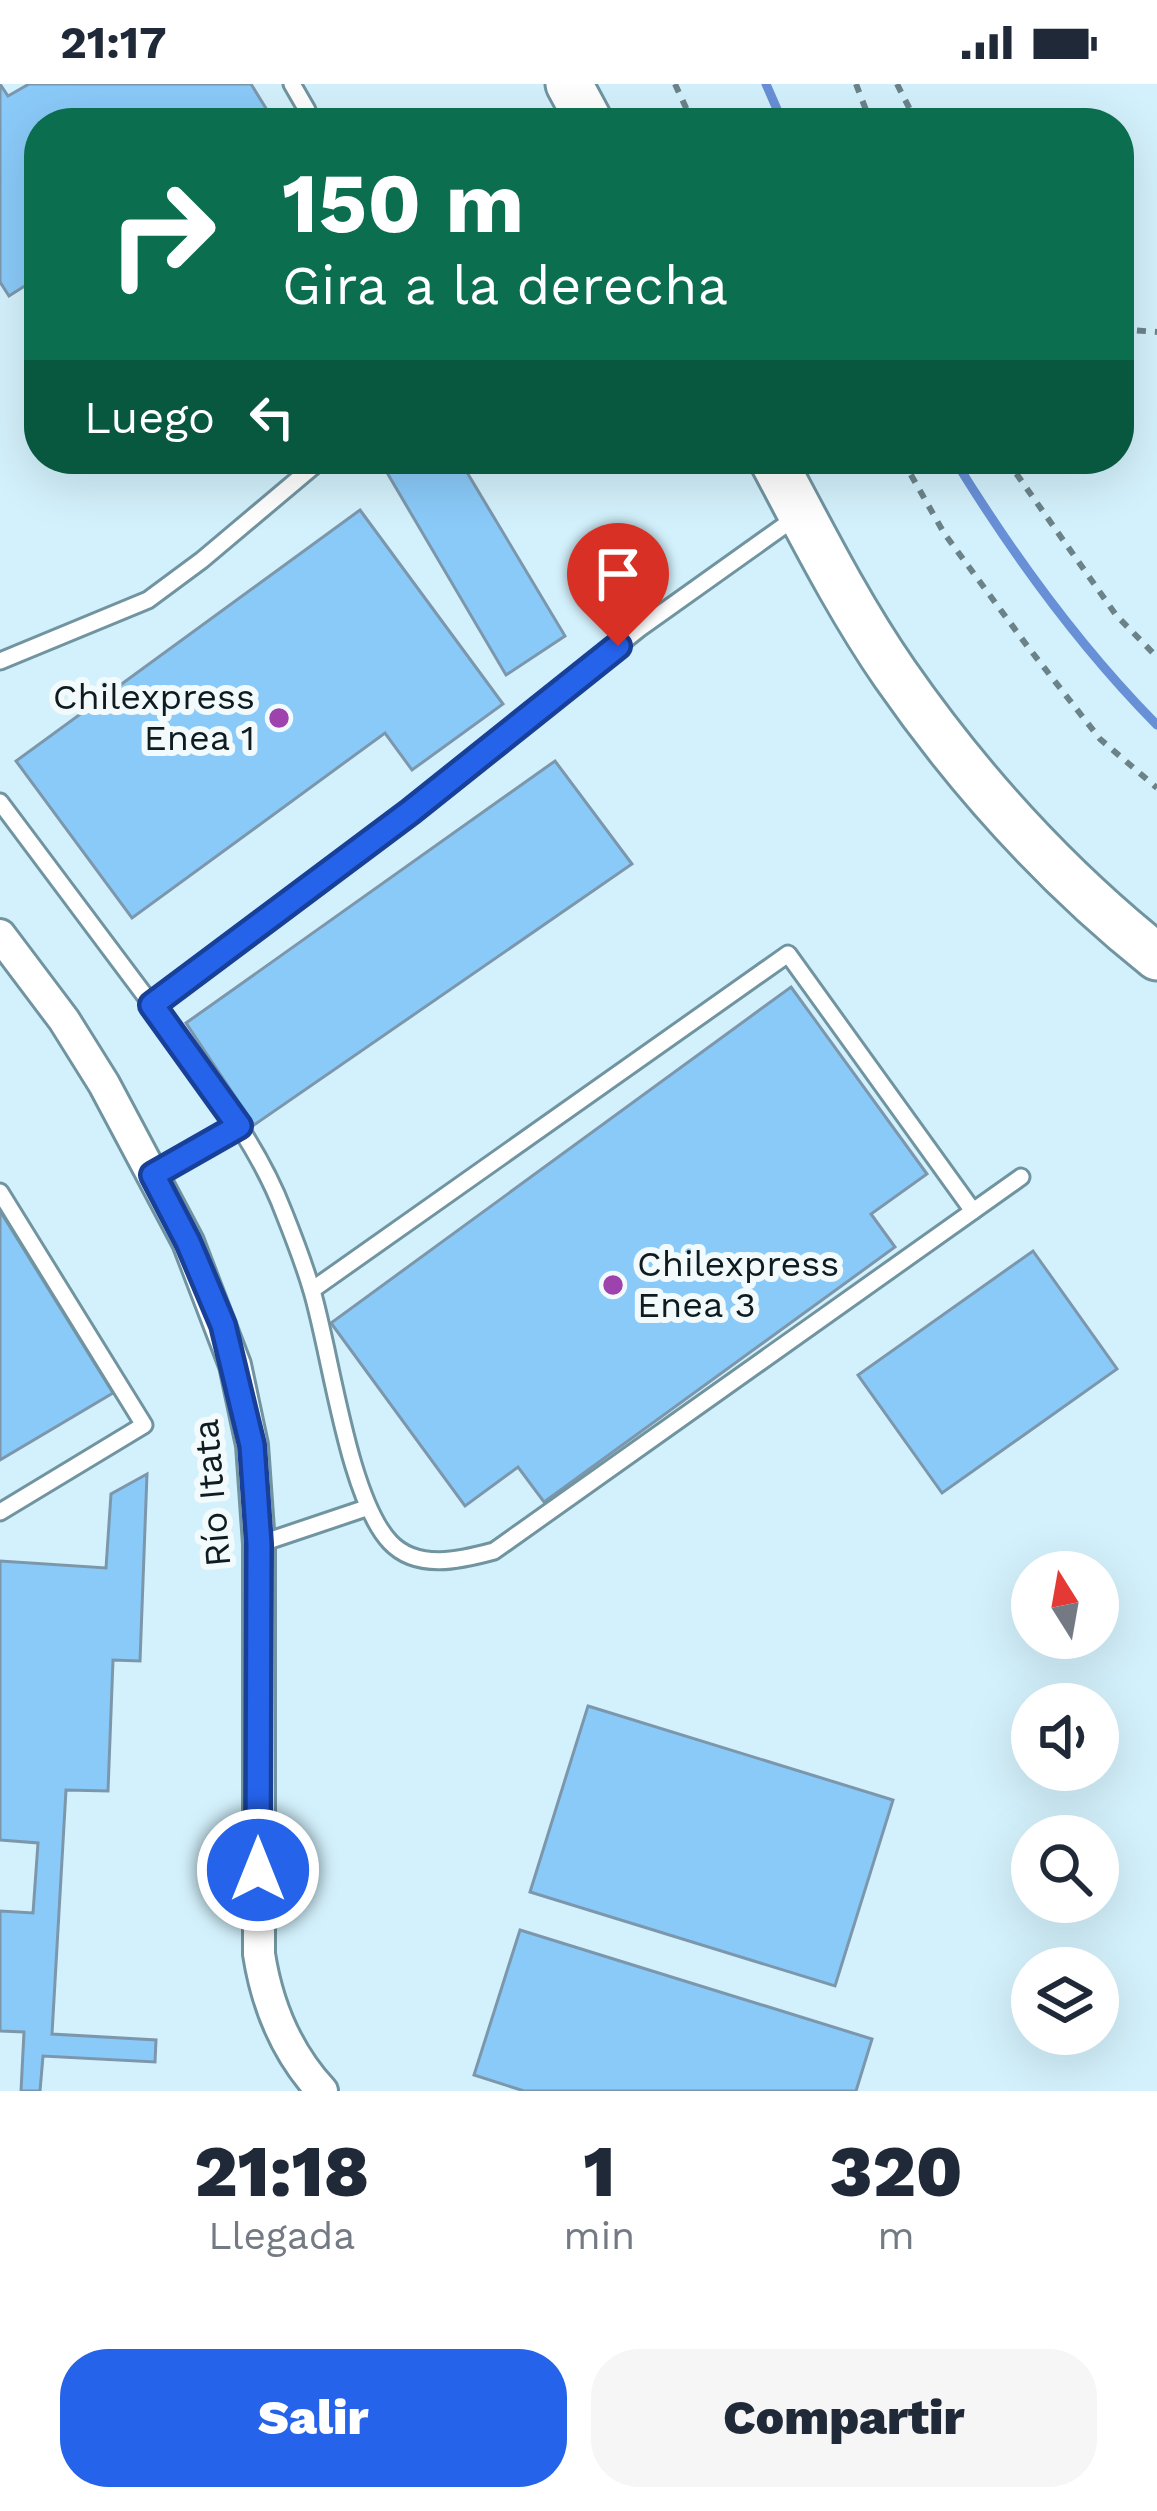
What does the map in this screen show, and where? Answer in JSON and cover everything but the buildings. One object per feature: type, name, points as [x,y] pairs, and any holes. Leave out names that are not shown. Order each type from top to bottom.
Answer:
[{"type":"main road","points":[[780,474],[894,673],[958,758],[1047,856],[1157,957]]},
{"type":"street","name":"Río Itata","points":[[0,935],[64,1020],[153,1175],[207,1283],[235,1365],[252,1445],[259,1544],[259,1954],[282,2034],[317,2090]]},
{"type":"lane","points":[[0,662],[148,600],[304,474]]},
{"type":"lane","points":[[152,1005],[410,812],[639,628],[802,514]]},
{"type":"lane","points":[[0,802],[239,1126],[283,1208],[312,1290],[367,1508],[394,1546],[416,1558],[467,1558],[494,1550],[1021,1177]]},
{"type":"lane","points":[[312,1290],[788,954],[973,1211]]},
{"type":"lane","points":[[153,1175],[239,1126]]},
{"type":"lane","points":[[0,1192],[144,1425],[0,1512]]},
{"type":"lane","points":[[259,1544],[367,1508]]},
{"type":"path","points":[[911,474],[944,533],[1100,739],[1157,788]]},
{"type":"path","points":[[1017,474],[1116,615],[1157,657]]},
{"type":"waterway","points":[[766,84],[776,108]]},
{"type":"waterway","points":[[964,474],[1048,598],[1157,725]]},
{"type":"place","name":"Chilexpress Enea 1","points":[[279,718]]},
{"type":"place","name":"Chilexpress Enea 3","points":[[613,1285]]},
{"type":"route","points":[[258,1870],[259,1544],[252,1445],[223,1325],[153,1175],[239,1126],[152,1005],[410,812],[618,646]]}]
